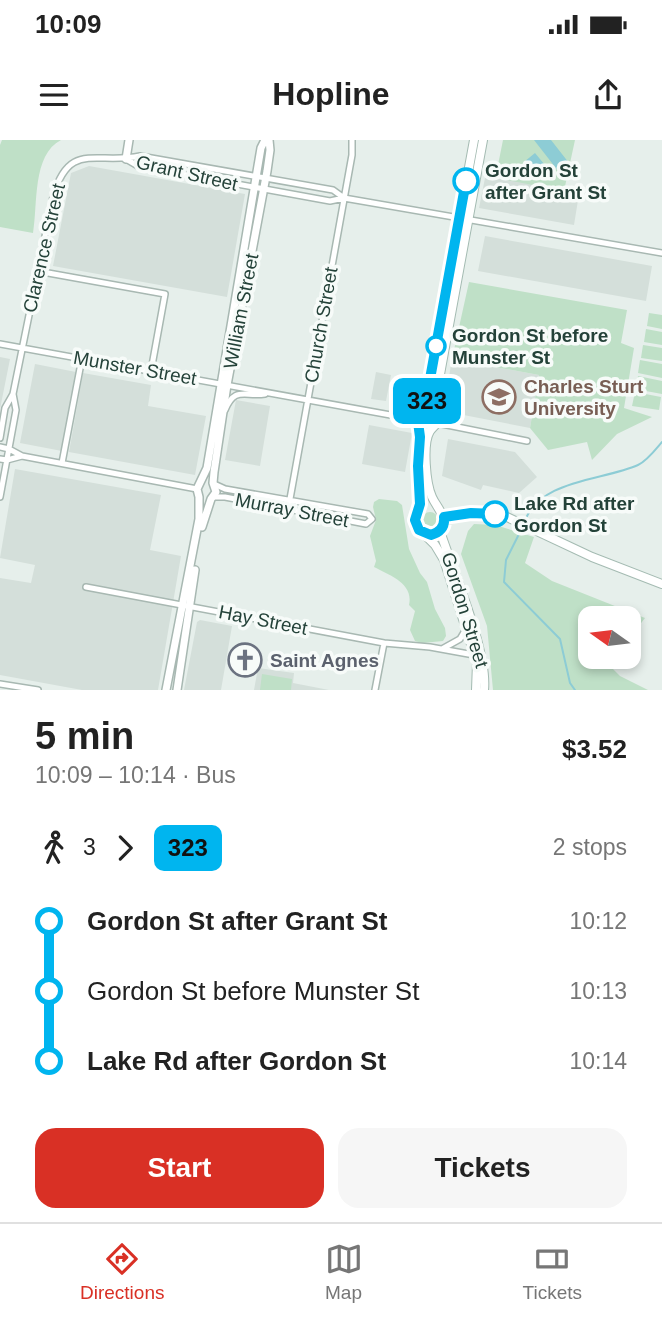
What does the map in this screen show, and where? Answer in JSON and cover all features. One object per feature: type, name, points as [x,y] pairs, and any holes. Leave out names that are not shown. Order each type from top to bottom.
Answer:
[{"type":"main road","points":[[474,140],[464,218],[436,396],[435,419],[428,442],[426,475],[430,494],[444,517],[444,522],[440,531],[426,535],[416,525],[420,504],[420,421],[427,397],[464,218],[483,140]]},
{"type":"main road","points":[[420,421],[428,412],[435,419]]},
{"type":"main road","points":[[420,421],[424,431],[430,431]]},
{"type":"main road","points":[[417,515],[428,506],[438,508]]},
{"type":"main road","points":[[444,517],[480,513],[513,519],[575,549],[662,584]]},
{"type":"main road","name":"Gordon Street","points":[[440,531],[476,637],[485,673],[484,690]]},
{"type":"main road","name":"Gordon Street","points":[[426,535],[444,560],[466,628],[477,663],[476,690]]},
{"type":"street","points":[[126,159],[130,140]]},
{"type":"street","name":"William Street","points":[[172,688],[199,519],[198,493],[207,468],[261,178],[270,150],[267,140]]},
{"type":"street","name":"Church Street","points":[[288,510],[352,140]]},
{"type":"street","name":"Clarence Street","points":[[0,438],[5,408],[13,394],[56,184],[66,165],[78,157],[90,155],[126,159]]},
{"type":"street","name":"Grant Street","points":[[126,159],[140,156],[333,190],[344,198]]},
{"type":"street","name":"Grant Street","points":[[126,159],[138,166],[259,189],[330,201],[344,198],[662,253]]},
{"type":"street","points":[[37,271],[165,294],[151,371]]},
{"type":"street","name":"Munster Street","points":[[0,344],[420,421]]},
{"type":"street","points":[[62,463],[82,358]]},
{"type":"street","name":"William Street","points":[[186,606],[204,521],[216,489],[214,483],[223,416],[224,385]]},
{"type":"street","name":"Munster Street","points":[[223,416],[231,398],[236,394],[254,396],[270,393]]},
{"type":"street","name":"Clarence Street","points":[[0,497],[3,459],[9,449],[16,410],[13,394]]},
{"type":"street","points":[[435,419],[527,440]]},
{"type":"street","points":[[0,447],[22,456],[198,493],[205,500],[213,498]]},
{"type":"street","points":[[3,459],[22,456]]},
{"type":"street","points":[[202,481],[214,483]]},
{"type":"street","name":"Murray Street","points":[[213,498],[225,497],[366,524],[372,519],[368,513],[225,489],[214,483]]},
{"type":"street","name":"Hay Street","points":[[86,587],[384,643],[474,655]]},
{"type":"street","points":[[442,649],[460,639],[466,628]]},
{"type":"street","points":[[375,690],[384,643]]},
{"type":"street","points":[[1,690],[3,684],[38,690]]},
{"type":"shaded area","points":[[89,166],[245,194],[227,297],[53,266],[71,173]]},
{"type":"shaded area","points":[[486,173],[579,194],[574,225],[479,208]]},
{"type":"shaded area","points":[[485,236],[652,266],[646,301],[478,271]]},
{"type":"shaded area","points":[[0,357],[10,359],[0,409]]},
{"type":"shaded area","points":[[452,359],[539,375],[530,428],[448,412],[444,406]]},
{"type":"shaded area","points":[[35,364],[76,372],[62,451],[20,443]]},
{"type":"shaded area","points":[[376,372],[391,375],[386,401],[371,399]]},
{"type":"shaded area","points":[[83,373],[151,385],[148,406],[206,416],[195,475],[69,452]]},
{"type":"shaded area","points":[[236,400],[270,406],[260,466],[225,460]]},
{"type":"shaded area","points":[[369,425],[412,433],[405,472],[362,464]]},
{"type":"shaded area","points":[[448,439],[515,452],[537,477],[519,493],[483,485],[481,490],[442,476]]},
{"type":"shaded area","points":[[15,469],[161,495],[150,550],[181,556],[158,690],[82,690],[0,675],[0,578],[31,583],[35,565],[0,558]]},
{"type":"shaded area","points":[[200,620],[232,626],[221,690],[184,690],[197,622]]},
{"type":"shaded area","points":[[258,668],[294,673],[293,683],[329,690],[254,690]]},
{"type":"green space","points":[[2,140],[61,140],[52,147],[41,168],[33,233],[0,227]]},
{"type":"green space","points":[[503,140],[575,140],[564,191],[502,179],[503,171],[497,170]]},
{"type":"green space","points":[[469,282],[627,310],[621,343],[634,348],[624,408],[652,417],[617,434],[592,460],[587,442],[548,450],[530,428],[539,375],[452,359]]},
{"type":"green space","points":[[649,313],[662,315],[662,329],[647,326]]},
{"type":"green space","points":[[646,329],[662,332],[662,345],[644,342]]},
{"type":"green space","points":[[643,345],[662,348],[662,361],[641,358]]},
{"type":"green space","points":[[640,360],[662,364],[662,378],[638,373]]},
{"type":"green space","points":[[638,376],[662,381],[662,394],[635,389]]},
{"type":"green space","points":[[635,392],[661,397],[659,410],[632,406]]},
{"type":"green space","points":[[379,499],[397,501],[402,505],[409,549],[427,582],[435,609],[445,628],[446,636],[443,641],[415,641],[410,630],[415,611],[409,605],[408,591],[399,581],[374,567],[376,561],[370,536],[376,520],[374,502]]},
{"type":"green space","points":[[430,512],[436,514],[436,526],[430,528],[424,526],[422,520],[424,514]]},
{"type":"green space","points":[[474,524],[495,525],[534,537],[525,563],[552,581],[615,606],[578,606],[578,669],[613,669],[620,676],[648,690],[493,690],[487,626],[461,554],[468,531]]},
{"type":"green space","points":[[262,674],[292,679],[291,690],[260,690]]},
{"type":"water","points":[[534,140],[551,140],[569,163],[559,172]]},
{"type":"water","points":[[535,153],[549,170],[538,179],[524,162]]},
{"type":"waterway","points":[[524,523],[532,509],[543,498],[573,484],[638,465],[662,442]]},
{"type":"waterway","points":[[522,528],[506,560],[504,582],[560,639],[570,683],[575,690]]},
{"type":"bus line","name":"323","points":[[466,181],[426,401],[418,420],[420,504],[415,520],[422,533],[431,535],[440,531],[444,517],[471,513],[495,514]]},
{"type":"place","name":"Gordon St after Grant St","points":[[466,181]]},
{"type":"place","name":"Gordon St before Munster St","points":[[436,346]]},
{"type":"place","name":"Charles Sturt University","points":[[499,397]]},
{"type":"place","name":"Lake Rd after Gordon St","points":[[495,514]]},
{"type":"place","name":"Saint Agnes","points":[[245,660]]}]
